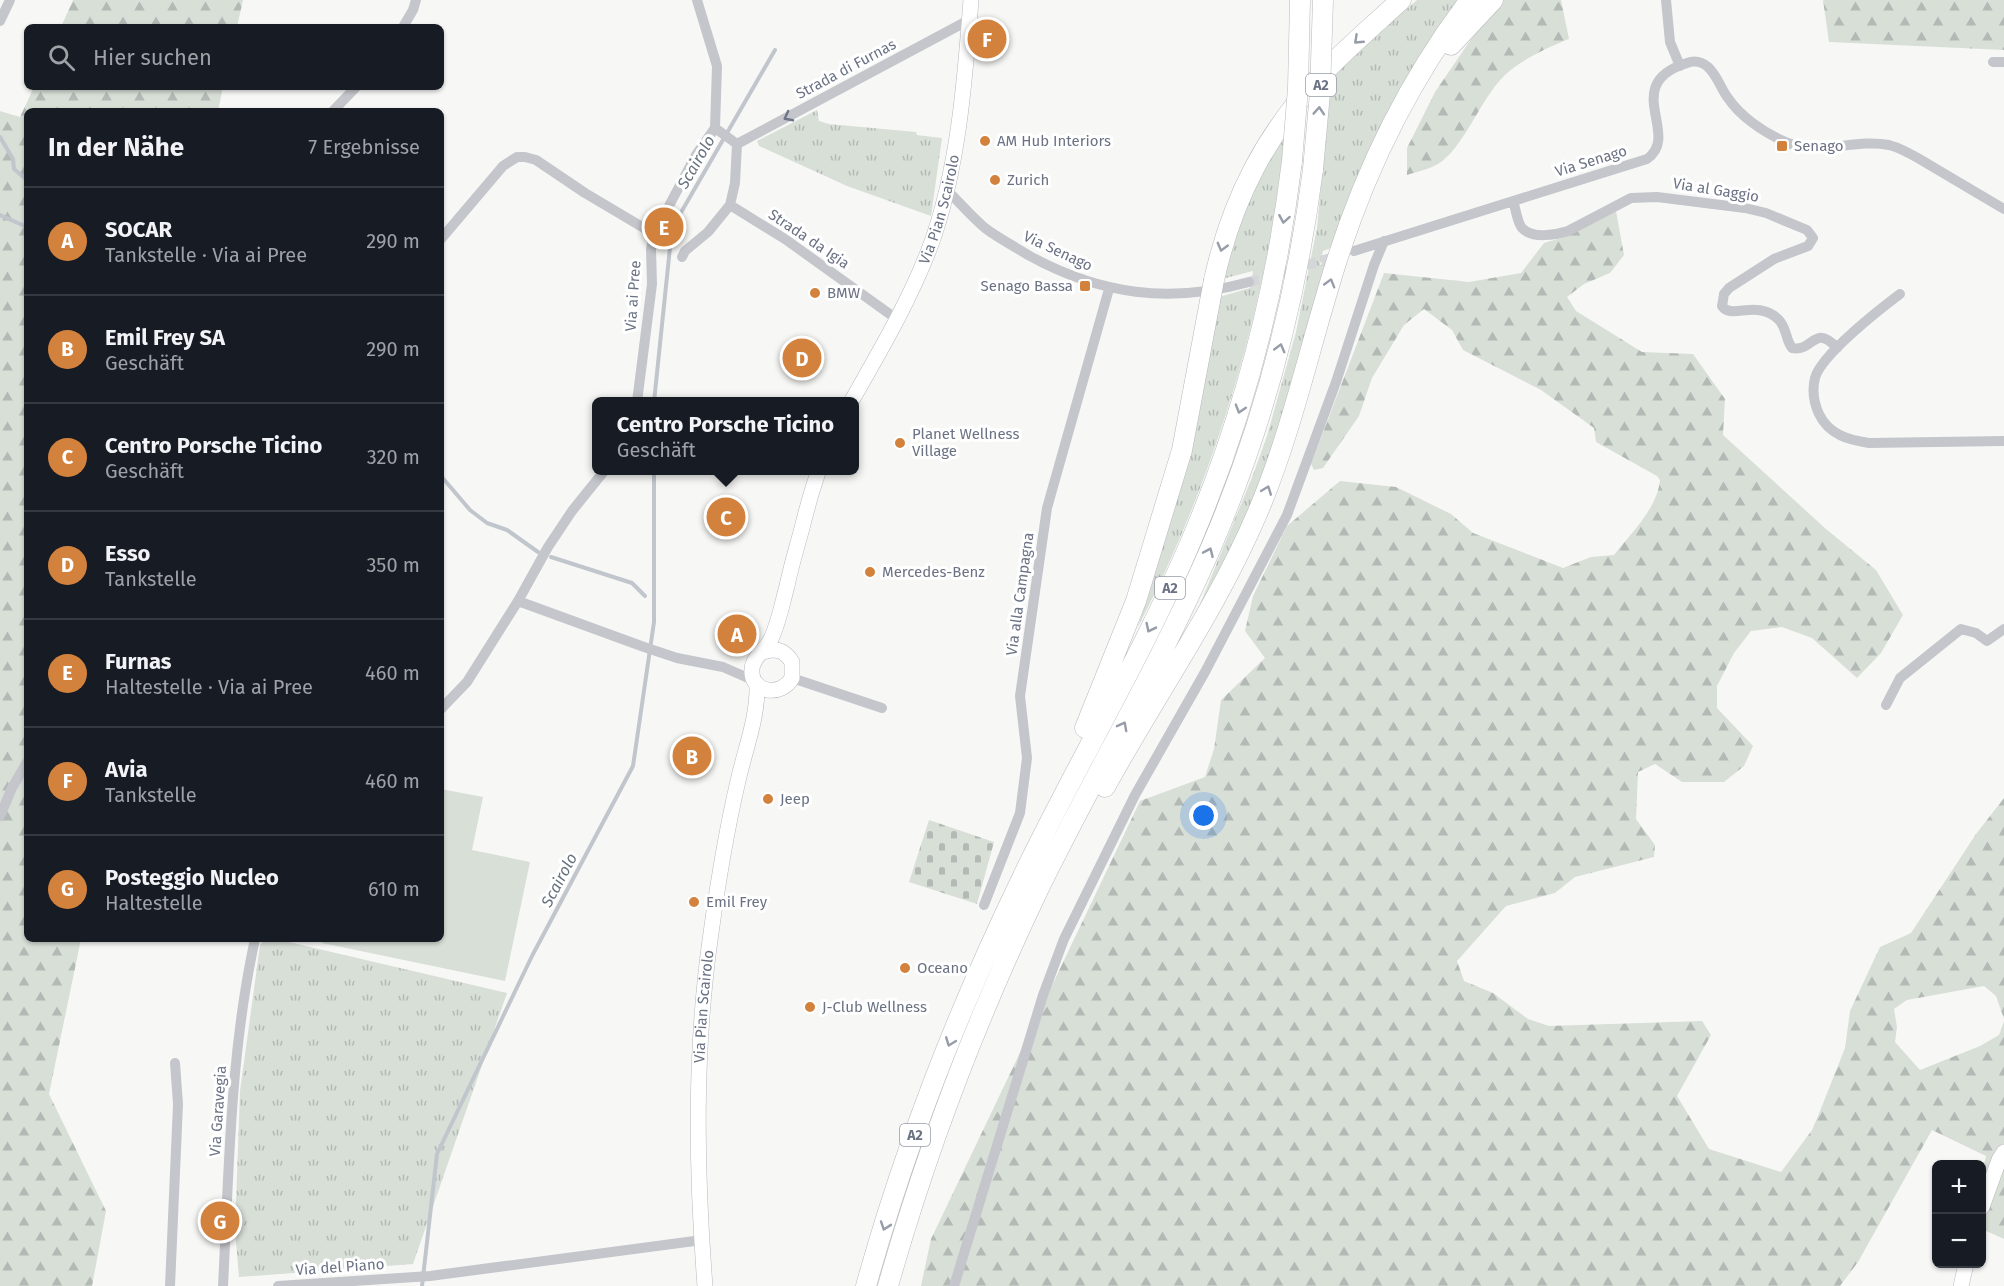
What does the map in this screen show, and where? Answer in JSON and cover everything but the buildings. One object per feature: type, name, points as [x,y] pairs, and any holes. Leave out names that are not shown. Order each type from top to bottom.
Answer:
[{"type":"highway","name":"A2","points":[[866,1286],[912,1143],[972,988],[1049,822],[1174,579],[1215,483],[1245,394],[1261,335],[1279,252],[1292,161],[1298,88],[1300,0]]},
{"type":"highway","name":"A2","points":[[888,1286],[926,1164],[956,1080],[995,986],[1054,858],[1184,607],[1233,492],[1261,413],[1284,331],[1302,248],[1313,170],[1321,83],[1323,0]]},
{"type":"highway","points":[[972,988],[988,927],[1087,723],[1136,601],[1182,450],[1214,280],[1236,203],[1260,157],[1282,122],[1324,72],[1401,0]]},
{"type":"highway","points":[[995,986],[1026,939],[1074,842],[1107,782],[1185,654],[1249,533],[1284,444],[1346,232],[1381,146],[1427,61],[1470,0]]},
{"type":"highway","points":[[1381,146],[1445,52],[1493,0]]},
{"type":"main road","name":"Via Pian Scairolo","points":[[854,397],[897,320],[930,247],[946,189],[962,90],[971,0]]},
{"type":"main road","points":[[752,729],[757,697],[752,668],[771,640],[780,616],[810,496],[818,475]]},
{"type":"main road","points":[[752,729],[770,699],[792,678],[794,667],[786,654],[780,616]]},
{"type":"main road","points":[[763,652],[775,649],[786,654]]},
{"type":"main road","points":[[756,683],[766,690],[777,691]]},
{"type":"main road","name":"Via Pian Scairolo","points":[[705,1286],[698,1138],[700,1034],[706,968],[726,834],[752,729]]},
{"type":"main road","points":[[1986,1196],[2004,1152]]},
{"type":"main road","points":[[1961,1286],[1965,1268]]},
{"type":"street","points":[[0,21],[10,0]]},
{"type":"street","points":[[405,24],[416,0]]},
{"type":"street","points":[[682,257],[691,244],[708,232],[730,206],[735,183],[737,144],[715,128],[717,66],[697,0]]},
{"type":"street","points":[[1666,0],[1670,42],[1680,66],[1697,62],[1710,69],[1735,106],[1765,131],[1786,142],[1819,148],[1864,143],[1898,148],[2004,209]]},
{"type":"street","name":"Strada di Furnas","points":[[737,144],[969,20]]},
{"type":"street","name":"Via Senago","points":[[1354,251],[1628,166],[1651,156],[1660,137],[1653,96],[1664,75],[1680,66]]},
{"type":"street","points":[[336,108],[353,90]]},
{"type":"street","name":"Via ai Pree","points":[[637,397],[651,294],[651,249],[654,234],[696,155],[715,128]]},
{"type":"street","points":[[444,235],[503,166],[517,157],[525,157],[542,164],[585,193],[654,234]]},
{"type":"street","name":"Via Senago","points":[[946,189],[985,227],[1008,243],[1073,277],[1109,289],[1151,294],[1198,293],[1249,282]]},
{"type":"street","name":"Via al Gaggio","points":[[1514,201],[1520,226],[1533,234],[1558,234],[1568,231],[1631,198],[1640,196],[1657,196],[1745,208],[1766,213],[1807,230],[1813,238],[1809,246],[1774,259],[1730,288],[1724,294],[1722,306],[1725,311],[1731,313],[1750,308],[1771,314],[1784,326],[1792,348],[1802,348],[1822,337],[1828,339],[1837,348]]},
{"type":"street","name":"Strada da Igia","points":[[730,206],[785,238],[897,320]]},
{"type":"street","points":[[954,1286],[1043,995],[1064,939],[1140,785],[1205,672],[1287,516],[1384,242]]},
{"type":"street","name":"Via alla Campagna","points":[[984,904],[1020,813],[1027,758],[1020,696],[1047,508],[1109,289]]},
{"type":"street","points":[[1900,294],[1837,348],[1820,366],[1815,377],[1813,392],[1821,417],[1838,435],[1852,441],[1869,443],[2004,441]]},
{"type":"street","points":[[444,706],[467,682],[518,601],[548,547],[572,511],[602,475]]},
{"type":"street","points":[[518,601],[677,658],[723,667],[756,683]]},
{"type":"street","points":[[1886,705],[1900,678],[1961,629],[1976,633],[1987,641],[2004,629]]},
{"type":"street","points":[[792,678],[882,708]]},
{"type":"street","points":[[0,816],[24,767]]},
{"type":"street","name":"Via Garavegia","points":[[223,1286],[231,1104],[249,963],[254,942]]},
{"type":"street","points":[[170,1286],[178,1104],[175,1063]]},
{"type":"street","name":"Via del Piano","points":[[278,1286],[430,1276],[702,1240]]},
{"type":"green space","points":[[73,0],[243,0],[238,24],[62,24]]},
{"type":"green space","points":[[1417,0],[1461,0],[1335,241],[1331,248],[1323,251],[1320,265],[1326,264],[1287,411],[1238,536],[1202,605],[1200,604],[1267,436],[1296,332],[1317,228],[1331,76]]},
{"type":"green space","points":[[1501,0],[1561,0],[1569,39],[1535,54],[1511,69],[1496,85],[1456,147],[1447,157],[1434,166],[1407,175],[1407,148],[1435,92],[1489,13]]},
{"type":"green space","points":[[1823,0],[2004,0],[2004,50],[1829,42]]},
{"type":"green space","points":[[33,90],[222,90],[219,108],[24,108]]},
{"type":"green space","points":[[24,108],[24,942],[80,942],[49,1094],[106,1211],[92,1286],[0,1286],[0,111],[20,117]]},
{"type":"green space","points":[[817,110],[819,121],[829,124],[916,132],[917,135],[942,138],[931,216],[847,186],[759,146],[757,141]]},
{"type":"green space","points":[[1285,132],[1266,260],[1252,324],[1234,387],[1191,510],[1138,627],[1175,507],[1219,297],[1250,288],[1253,271],[1222,279],[1244,204]]},
{"type":"green space","points":[[1616,211],[1624,255],[1610,273],[1584,284],[1567,297],[1576,311],[1642,352],[1693,354],[1725,399],[1723,435],[1826,529],[1876,570],[1903,615],[1881,653],[1857,678],[1812,638],[1782,627],[1751,631],[1734,653],[1717,686],[1717,708],[1753,746],[1744,766],[1724,782],[1682,782],[1655,764],[1638,772],[1636,819],[1655,845],[1654,857],[1575,877],[1555,893],[1506,906],[1457,961],[1464,981],[1493,993],[1528,1019],[1549,1026],[1702,1021],[1711,1035],[1677,1096],[1709,1149],[1781,1172],[1812,1130],[1845,1048],[1850,1011],[1880,947],[1911,933],[1976,834],[2004,798],[2004,1019],[1996,996],[1984,986],[1907,1000],[1894,1009],[1897,1027],[1895,1042],[1920,1070],[1980,1046],[1999,1035],[2004,1021],[2004,1239],[1986,1231],[1986,1156],[1932,1130],[1858,1262],[1840,1286],[921,1286],[931,1239],[1140,801],[1205,777],[1214,749],[1221,700],[1265,658],[1245,631],[1253,596],[1287,526],[1340,481],[1396,487],[1451,514],[1473,533],[1563,568],[1591,557],[1614,555],[1649,511],[1658,491],[1660,480],[1657,476],[1596,442],[1594,428],[1541,390],[1463,350],[1452,330],[1424,309],[1404,325],[1372,378],[1359,416],[1323,468],[1314,470],[1311,464],[1384,273],[1469,282],[1521,273],[1544,243],[1561,238]]},
{"type":"green space","points":[[444,790],[483,797],[472,850],[530,862],[505,981],[322,943],[444,942]]},
{"type":"green space","points":[[929,820],[994,842],[977,904],[909,882]]},
{"type":"green space","points":[[262,942],[289,942],[507,993],[413,1264],[239,1277],[235,1230],[240,1091],[260,945]]},
{"type":"waterway","name":"Scairolo","points":[[655,397],[672,228],[775,50]]},
{"type":"waterway","points":[[0,137],[13,159],[14,169],[24,177]]},
{"type":"waterway","points":[[0,215],[24,226]]},
{"type":"waterway","name":"Scairolo","points":[[422,1286],[437,1154],[532,956],[633,766],[654,622],[654,475]]},
{"type":"waterway","points":[[444,480],[470,510],[487,523],[507,530],[538,552]]},
{"type":"waterway","points":[[551,557],[632,583],[645,596]]},
{"type":"tunnel","points":[[1249,282],[1341,255]]},
{"type":"place","name":"Avia","points":[[987,39]]},
{"type":"place","name":"AM Hub Interiors","points":[[985,141]]},
{"type":"place","name":"Senago","points":[[1782,146]]},
{"type":"place","name":"Zurich","points":[[995,180]]},
{"type":"place","name":"Furnas","points":[[664,227]]},
{"type":"place","name":"Senago Bassa","points":[[1085,286]]},
{"type":"place","name":"BMW","points":[[815,293]]},
{"type":"place","name":"Esso","points":[[802,358]]},
{"type":"place","name":"Planet Wellness Village","points":[[900,443]]},
{"type":"place","name":"Centro Porsche Ticino","points":[[726,517]]},
{"type":"place","name":"Mercedes-Benz","points":[[870,572]]},
{"type":"place","name":"SOCAR","points":[[737,634]]},
{"type":"place","name":"Emil Frey SA","points":[[692,756]]},
{"type":"place","name":"Jeep","points":[[768,799]]},
{"type":"place","name":"Emil Frey","points":[[694,902]]},
{"type":"place","name":"Oceano","points":[[905,968]]},
{"type":"place","name":"J-Club Wellness","points":[[810,1007]]},
{"type":"place","name":"Posteggio Nucleo","points":[[220,1221]]}]
